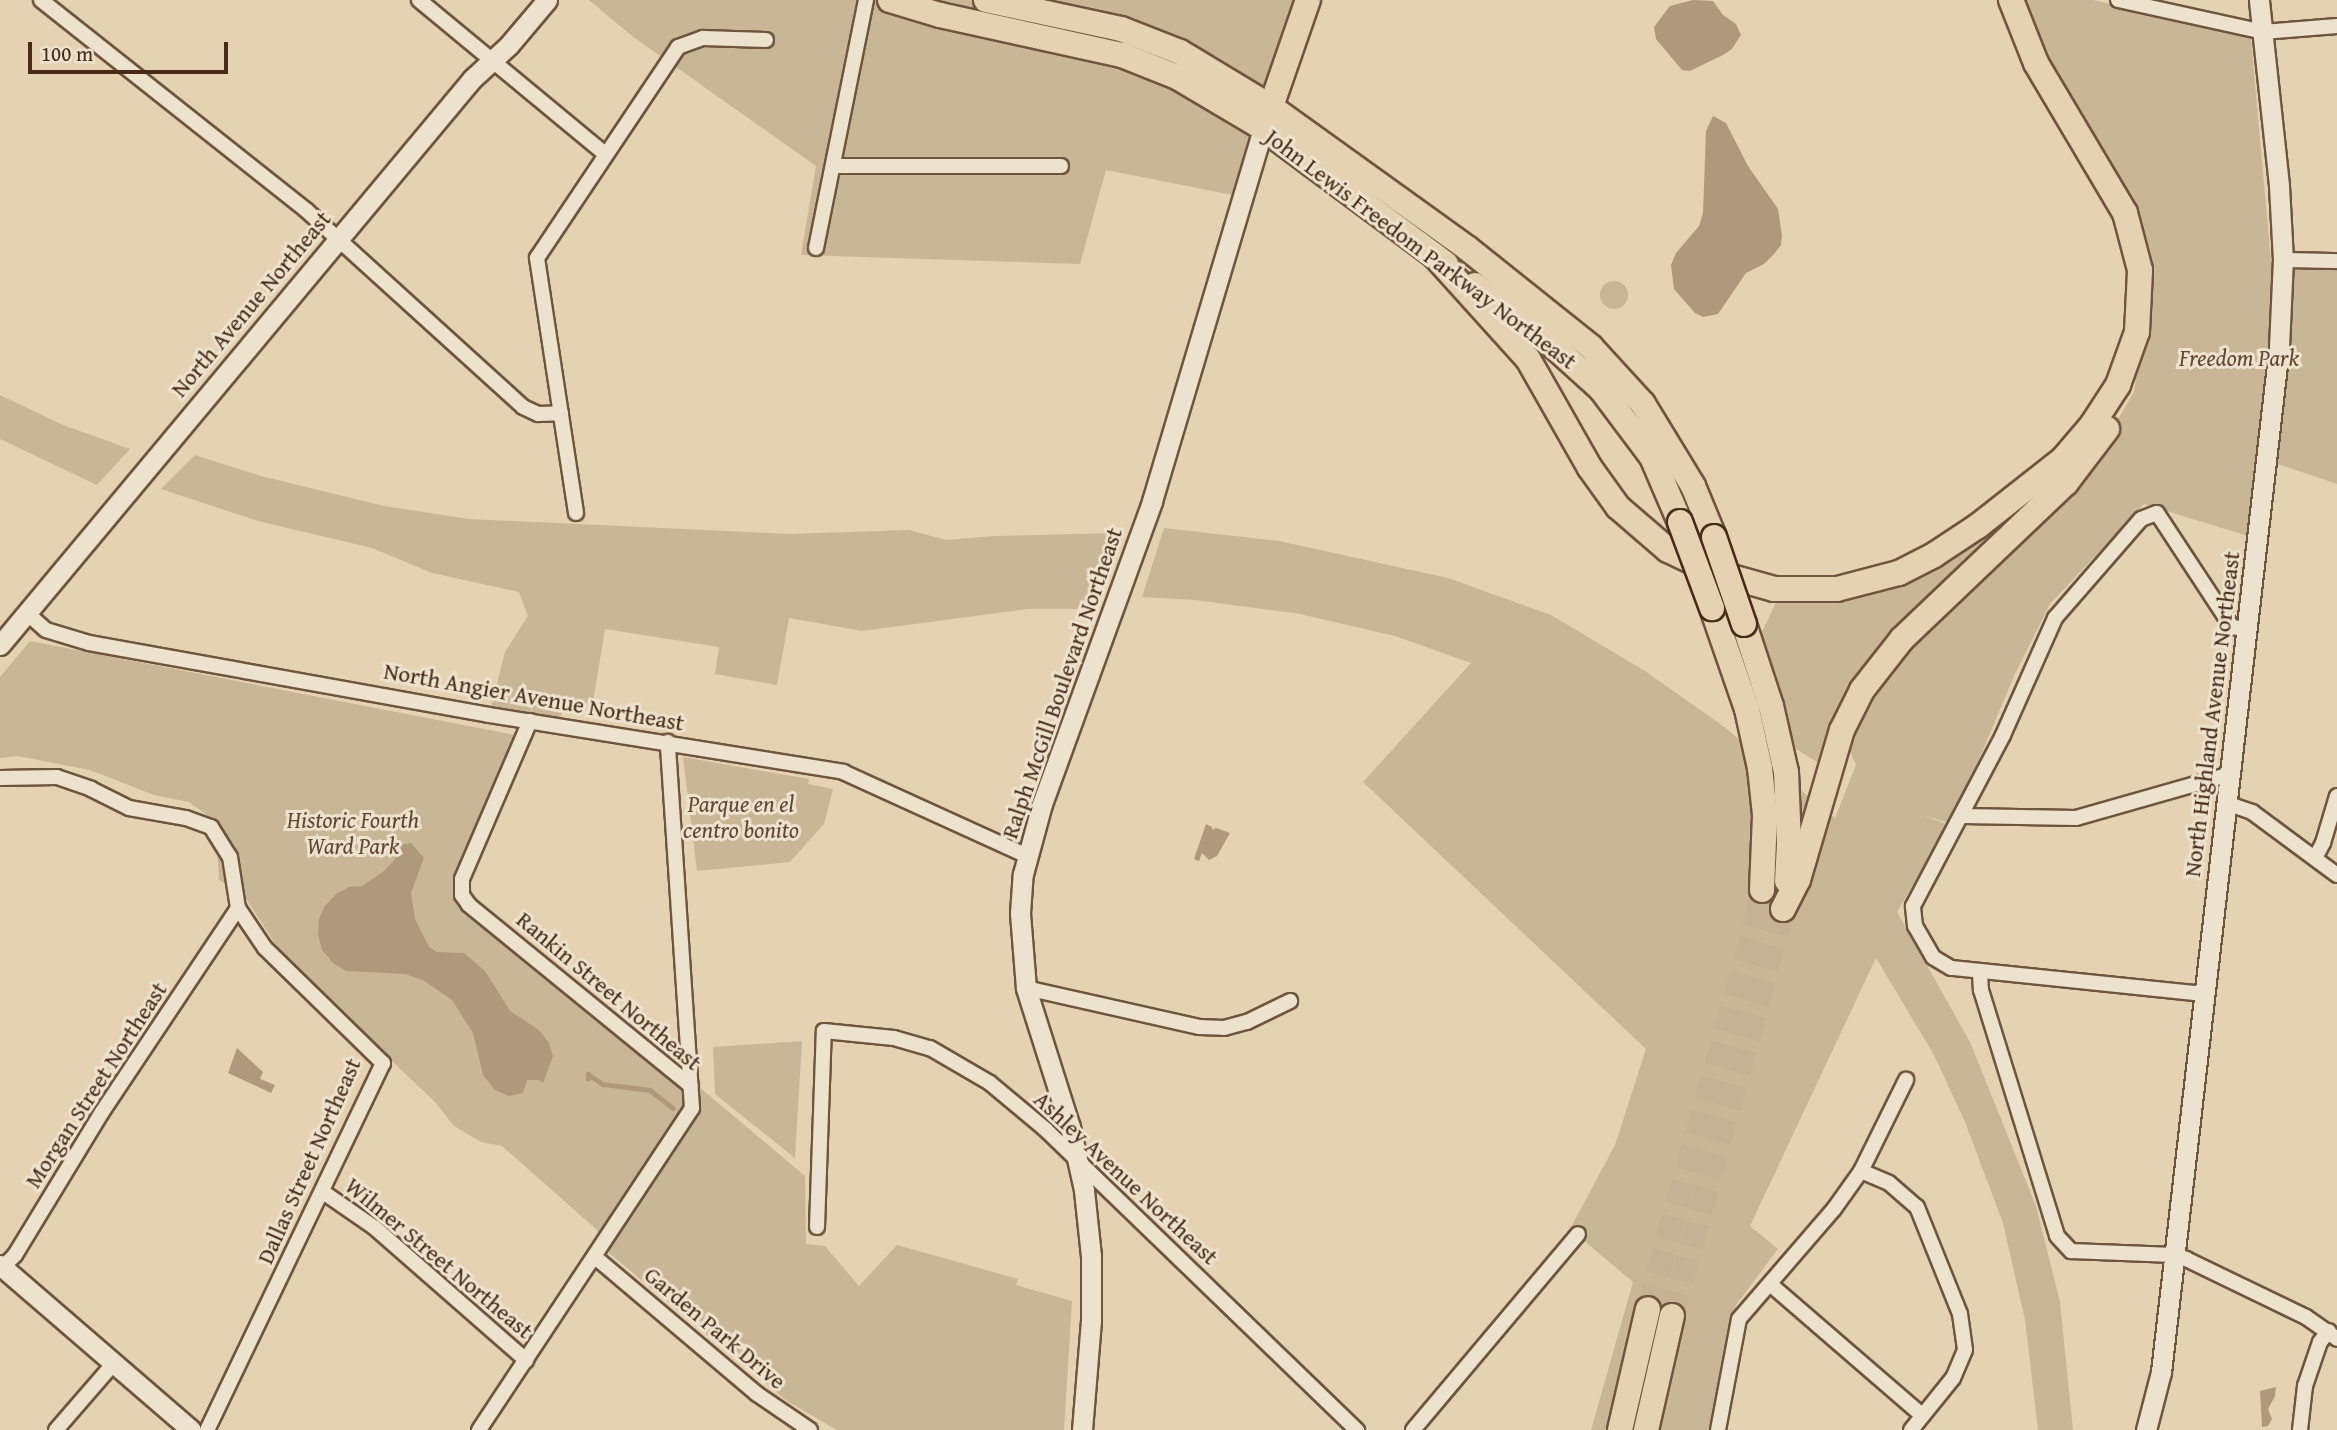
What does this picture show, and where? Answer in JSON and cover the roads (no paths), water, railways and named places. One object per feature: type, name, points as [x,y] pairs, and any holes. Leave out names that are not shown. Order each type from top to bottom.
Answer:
[{"type":"highway","name":"John Lewis Freedom Parkway Northeast","points":[[890,0],[940,15],[1122,55],[1267,118],[1488,263],[1591,348],[1643,404],[1693,486],[1744,624],[1778,731],[1788,796],[1789,844],[1783,909],[1798,880],[1846,720],[1862,690],[1890,652],[2048,502],[2085,461],[2117,412],[2130,370],[2133,346]]},
{"type":"highway","name":"John Lewis Freedom Parkway Northeast","points":[[986,0],[1121,29],[1156,41],[1234,82],[1267,118],[1434,255],[1538,332],[1601,389],[1652,457],[1680,522],[1747,709],[1760,768],[1765,815],[1762,890]]},
{"type":"highway","name":"John Lewis Freedom Parkway Northeast","points":[[1267,118],[1308,0]]},
{"type":"highway","points":[[1434,255],[1528,359],[1590,468],[1629,518],[1683,558],[1724,576],[1774,589],[1816,591],[1864,584],[1899,573],[1949,546],[2034,485],[2063,459],[2108,401],[2133,346],[2138,321],[2140,270],[2125,213],[2036,63],[2011,0]]},
{"type":"highway","points":[[1620,1430],[1648,1310]]},
{"type":"highway","points":[[1646,1430],[1672,1316]]},
{"type":"main road","name":"North Avenue Northeast","points":[[0,645],[472,79],[547,0]]},
{"type":"main road","name":"North Highland Avenue Northeast","points":[[2146,1430],[2161,1372],[2278,347],[2283,260],[2280,185],[2259,0]]},
{"type":"main road","name":"Ralph McGill Boulevard Northeast","points":[[1082,1430],[1091,1320],[1091,1256],[1077,1159],[1026,988],[1020,913],[1027,856],[1042,804],[1152,501],[1267,118]]},
{"type":"main road","points":[[1,1268],[191,1430]]},
{"type":"street","points":[[41,0],[338,239],[523,407],[538,414],[561,412]]},
{"type":"street","points":[[419,0],[605,154]]},
{"type":"street","points":[[816,248],[866,0]]},
{"type":"street","points":[[2118,0],[2263,32],[2337,26]]},
{"type":"street","points":[[576,513],[537,258],[678,47],[703,38],[766,40]]},
{"type":"street","points":[[833,166],[1061,166]]},
{"type":"street","points":[[2283,260],[2337,261]]},
{"type":"street","points":[[2204,993],[1980,974],[1951,968],[1933,957],[1915,926],[1915,898],[1963,816],[2003,735],[2055,618],[2141,519],[2157,513],[2232,627],[2246,629]]},
{"type":"street","name":"North Angier Avenue Northeast","points":[[27,613],[46,630],[89,643],[530,721],[843,772],[1027,856]]},
{"type":"street","name":"Rankin Street Northeast","points":[[479,1430],[690,1114],[691,1086],[469,905],[462,895],[462,878],[530,721]]},
{"type":"street","points":[[668,743],[691,1086]]},
{"type":"street","points":[[1963,816],[2077,818],[2230,774]]},
{"type":"street","name":"Dallas Street Northeast","points":[[0,778],[57,777],[91,789],[129,808],[186,818],[211,827],[230,857],[238,908],[275,960],[383,1063],[206,1430]]},
{"type":"street","points":[[2315,858],[2323,844],[2337,796]]},
{"type":"street","points":[[2226,803],[2252,812],[2337,875]]},
{"type":"street","name":"Morgan Street Northeast","points":[[1,1268],[15,1255],[102,1112],[238,908]]},
{"type":"street","points":[[1980,974],[1981,990],[2057,1236],[2071,1251],[2174,1255],[2294,1311],[2333,1335]]},
{"type":"street","points":[[1026,988],[1199,1027],[1224,1028],[1247,1022],[1290,1002]]},
{"type":"street","name":"Ashley Avenue Northeast","points":[[817,1227],[824,1031],[903,1040],[949,1057],[990,1083],[1077,1159],[1357,1430]]},
{"type":"street","points":[[1718,1430],[1739,1319],[1834,1209],[1861,1171],[1906,1080]]},
{"type":"street","points":[[1861,1171],[1889,1183],[1917,1207],[1960,1314],[1965,1350],[1953,1378],[1911,1430]]},
{"type":"street","name":"Wilmer Street Northeast","points":[[323,1192],[375,1228],[526,1360]]},
{"type":"street","points":[[1413,1430],[1578,1234]]},
{"type":"street","name":"Garden Park Drive","points":[[595,1257],[791,1425],[810,1430]]},
{"type":"street","points":[[1770,1284],[1922,1415]]},
{"type":"street","points":[[2300,1430],[2305,1385],[2320,1342],[2333,1335]]},
{"type":"street","points":[[56,1430],[114,1363]]},
{"type":"waterway","points":[[588,1079],[588,1074],[603,1084],[650,1090],[673,1108]]},
{"type":"tunnel","points":[[1648,1309],[1755,925],[1762,890]]},
{"type":"tunnel","points":[[1672,1316],[1783,909]]},
{"type":"park label","name":"Freedom Park","points":[[2239,358]]},
{"type":"park label","name":"Parque en el centro bonito","points":[[741,817]]},
{"type":"park label","name":"Historic Fourth Ward Park","points":[[353,833]]}]
